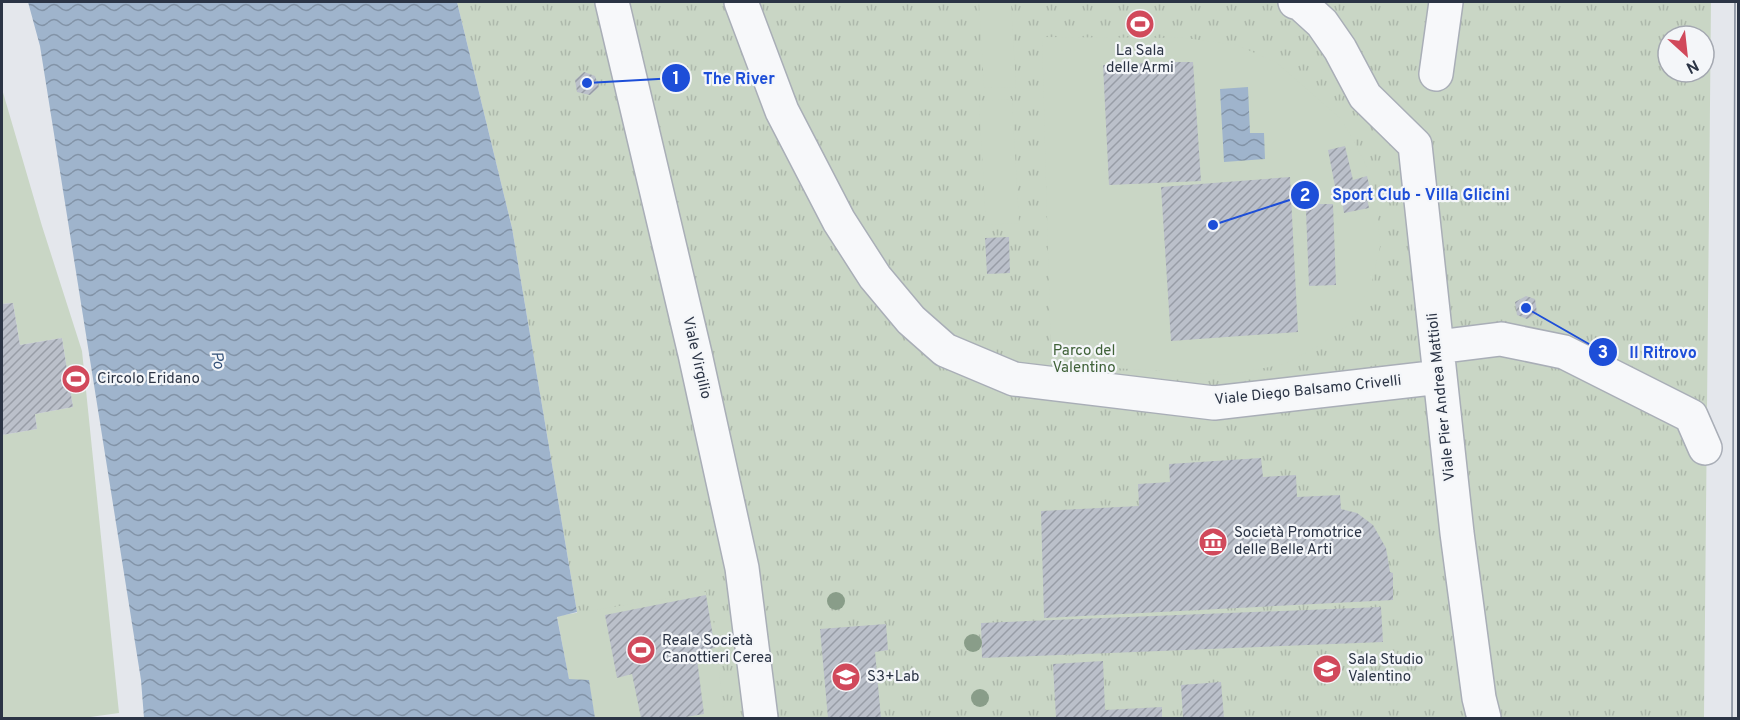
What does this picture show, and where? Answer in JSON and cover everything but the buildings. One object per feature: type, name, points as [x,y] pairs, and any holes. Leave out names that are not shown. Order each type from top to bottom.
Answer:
[{"type":"street","name":"Viale Virgilio","points":[[612,2],[695,354],[742,568],[761,718]]},
{"type":"street","name":"Viale Diego Balsamo Crivelli","points":[[741,2],[782,111],[838,221],[875,277],[911,320],[945,350],[1014,379],[1214,403],[1438,362],[1502,339],[1564,352],[1691,416],[1705,448]]},
{"type":"street","name":"Viale Pier Andrea Mattioli","points":[[1302,2],[1322,23],[1365,96],[1415,145],[1456,533],[1479,698],[1484,718]]},
{"type":"street","points":[[1436,74],[1446,2]]},
{"type":"green space","name":"Parco del Valentino","points":[[457,2],[1711,2],[1711,24],[1656,24],[1656,84],[1710,84],[1704,718],[595,718],[589,681],[569,680],[577,612],[512,228]]},
{"type":"green space","points":[[979,2],[1011,2],[1016,87],[984,88]]},
{"type":"green space","points":[[1042,37],[1185,38],[1237,45],[1277,63],[1341,119],[1368,170],[1377,202],[1380,247],[1371,286],[1347,326],[1320,345],[1285,364],[1227,375],[1098,367],[1051,358]]},
{"type":"green space","name":"Circolo Eridano","points":[[2,89],[82,351],[119,713],[83,718],[2,718],[2,435],[37,429],[35,414],[73,407],[62,338],[20,345],[13,303],[2,304]]},
{"type":"green space","points":[[1012,99],[1019,223],[986,225],[979,101]]},
{"type":"green space","name":"Reale Società Canottieri Cerea","points":[[706,592],[719,644],[717,657],[725,718],[595,718],[589,681],[569,680],[557,616]]},
{"type":"water","name":"Po","points":[[28,2],[457,2],[512,228],[577,612],[557,617],[569,679],[589,680],[595,718],[144,718],[141,680],[40,46]]},
{"type":"water","points":[[1248,87],[1250,133],[1264,133],[1265,159],[1224,162],[1220,89]]},
{"type":"tram line","points":[[1732,718],[1735,2]]},
{"type":"place","name":"La Sala delle Armi","points":[[1140,24]]},
{"type":"place","name":"The River","points":[[587,83]]},
{"type":"place","name":"Sport Club - Villa Glicini","points":[[1213,225]]},
{"type":"place","name":"Il Ritrovo","points":[[1526,308]]},
{"type":"place","name":"Circolo Eridano","points":[[76,379]]},
{"type":"place","name":"Società Promotrice delle Belle Arti","points":[[1213,542]]},
{"type":"place","name":"Reale Società Canottieri Cerea","points":[[641,650]]},
{"type":"place","name":"Sala Studio Valentino","points":[[1327,669]]},
{"type":"place","name":"S3+Lab","points":[[846,677]]}]
